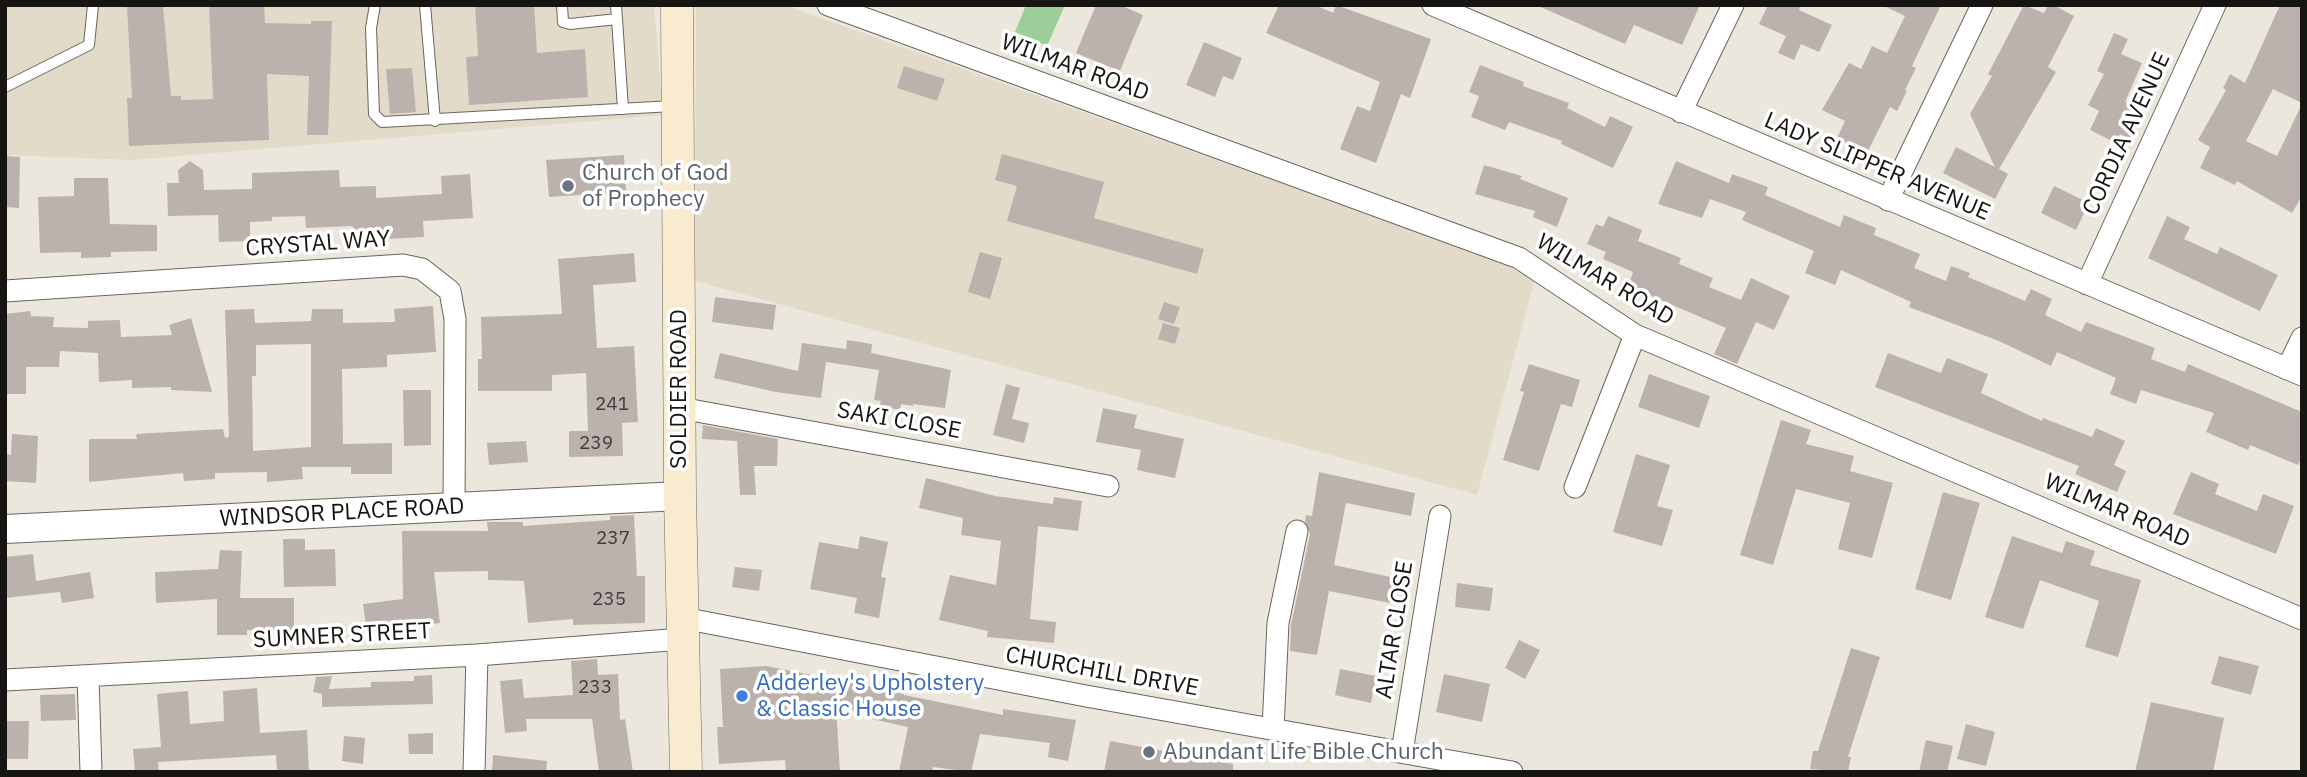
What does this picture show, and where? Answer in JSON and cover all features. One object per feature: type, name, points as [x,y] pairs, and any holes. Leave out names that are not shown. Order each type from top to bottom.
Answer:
[{"type":"main road","name":"SOLDIER ROAD","points":[[677,5],[680,496],[686,772]]},
{"type":"street","name":"WILMAR ROAD","points":[[828,5],[1519,258],[1636,335],[2302,618]]},
{"type":"street","name":"LADY SLIPPER AVENUE","points":[[1433,5],[2294,372]]},
{"type":"street","points":[[1681,112],[1733,5]]},
{"type":"street","points":[[1888,200],[1982,5]]},
{"type":"street","name":"CORDIA AVENUE","points":[[2087,284],[2215,5]]},
{"type":"street","name":"CRYSTAL WAY","points":[[5,291],[403,265],[422,269],[450,290],[455,319],[454,508]]},
{"type":"street","points":[[1575,487],[1636,335]]},
{"type":"street","points":[[2294,372],[2302,338]]},
{"type":"street","name":"SAKI CLOSE","points":[[680,408],[1108,486]]},
{"type":"street","name":"WINDSOR PLACE ROAD","points":[[5,528],[680,496]]},
{"type":"street","name":"ALTAR CLOSE","points":[[1402,752],[1440,516]]},
{"type":"street","points":[[1273,729],[1278,623],[1297,531]]},
{"type":"street","name":"SUMNER STREET","points":[[5,680],[477,655],[682,629]]},
{"type":"street","name":"CHURCHILL DRIVE","points":[[682,629],[1512,772]]},
{"type":"street","points":[[474,772],[477,655]]},
{"type":"street","points":[[88,676],[91,772]]},
{"type":"lane","points":[[5,87],[89,45],[93,5]]},
{"type":"lane","points":[[375,5],[371,28],[374,114],[382,122],[676,105]]},
{"type":"lane","points":[[425,5],[435,121]]},
{"type":"lane","points":[[562,5],[565,24],[617,19]]},
{"type":"lane","points":[[616,5],[623,109]]},
{"type":"shaded area","points":[[5,5],[654,5],[663,115],[132,160],[5,155]]},
{"type":"shaded area","points":[[696,5],[785,5],[1494,260],[1535,279],[1477,495],[695,281]]},
{"type":"green space","points":[[1026,5],[1065,5],[1047,46],[1015,32]]},
{"type":"building","points":[[209,5],[264,5],[265,23],[311,24],[311,21],[332,21],[328,135],[307,135],[309,76],[267,74],[269,140],[129,146],[127,98],[132,98],[127,6],[163,6],[171,96],[181,96],[181,100],[213,99]]},
{"type":"building","points":[[475,5],[534,5],[537,53],[585,49],[588,97],[469,105],[466,57],[478,56]]},
{"type":"building","points":[[1096,5],[1120,5],[1143,15],[1120,71],[1076,53]]},
{"type":"building","points":[[1279,5],[1315,5],[1333,13],[1336,5],[1431,39],[1410,98],[1401,94],[1376,163],[1340,149],[1357,106],[1370,111],[1380,82],[1266,33]]},
{"type":"building","points":[[1536,5],[1700,5],[1682,45],[1634,25],[1625,44]]},
{"type":"building","points":[[1768,5],[1801,5],[1799,10],[1832,25],[1819,52],[1801,44],[1794,60],[1778,53],[1786,36],[1759,24]]},
{"type":"building","points":[[1882,5],[1941,5],[1912,66],[1916,68],[1897,111],[1890,107],[1867,153],[1837,138],[1845,121],[1822,110],[1849,63],[1861,69],[1872,46],[1887,53],[1905,16]]},
{"type":"building","points":[[2024,5],[2044,13],[2048,5],[2053,5],[2074,16],[2048,67],[2056,72],[1999,169],[2008,174],[1995,199],[1943,173],[1956,147],[1995,167],[1970,114],[1992,76],[1988,74]]},
{"type":"building","points":[[2280,5],[2302,5],[2302,103],[2273,89],[2246,141],[2277,156],[2302,104],[2302,196],[2292,213],[2237,181],[2235,185],[2200,168],[2210,147],[2198,140],[2226,90],[2223,88],[2230,74],[2245,83]]},
{"type":"building","points":[[2114,33],[2128,39],[2121,54],[2142,63],[2125,102],[2134,106],[2126,120],[2137,125],[2130,139],[2120,134],[2116,143],[2090,130],[2099,111],[2088,105],[2104,74],[2097,71]]},
{"type":"building","points":[[1204,42],[1242,58],[1233,80],[1223,76],[1215,97],[1186,85]]},
{"type":"building","points":[[1480,65],[1524,82],[1523,86],[1569,103],[1567,108],[1605,127],[1610,116],[1633,127],[1613,168],[1561,144],[1562,141],[1509,122],[1505,130],[1471,117],[1479,96],[1469,92]]},
{"type":"building","points":[[904,66],[945,79],[937,101],[897,88]]},
{"type":"building","points":[[412,68],[416,112],[390,114],[386,69]]},
{"type":"building","points":[[1002,154],[1104,182],[1094,218],[1204,249],[1197,274],[1007,221],[1017,186],[995,180]]},
{"type":"building","points":[[624,155],[626,192],[549,197],[546,160]]},
{"type":"building","points":[[5,156],[20,157],[19,208],[5,207]]},
{"type":"building","points":[[190,161],[203,170],[204,190],[252,189],[252,173],[339,170],[340,187],[376,186],[376,198],[442,194],[441,176],[470,174],[473,218],[423,221],[424,237],[389,239],[389,235],[353,237],[353,226],[306,228],[305,216],[272,217],[272,221],[250,222],[250,241],[219,242],[218,215],[168,216],[167,183],[179,183],[178,170]]},
{"type":"building","points":[[1676,161],[1729,183],[1732,174],[1768,187],[1765,195],[1840,227],[1844,215],[1876,228],[1874,235],[1920,254],[1914,268],[1946,281],[1951,266],[1970,273],[1968,277],[2025,301],[2031,289],[2052,299],[2045,315],[2081,332],[2086,322],[2155,348],[2151,359],[2185,372],[2188,364],[2302,412],[2302,456],[2298,465],[2250,445],[2248,450],[2206,432],[2214,413],[2141,390],[2136,404],[2110,394],[2116,378],[2057,352],[2051,366],[1999,341],[1909,307],[1911,302],[1841,270],[1835,285],[1805,273],[1814,251],[1742,220],[1746,212],[1710,199],[1702,218],[1658,204]]},
{"type":"building","points":[[1484,165],[1522,176],[1520,179],[1568,198],[1557,227],[1533,217],[1535,211],[1475,194]]},
{"type":"building","points":[[74,178],[108,178],[110,224],[157,225],[157,251],[111,252],[111,257],[81,258],[81,252],[40,253],[38,197],[74,196]]},
{"type":"building","points":[[2054,186],[2089,203],[2076,230],[2041,213]]},
{"type":"building","points":[[1608,216],[1642,230],[1638,241],[1681,258],[1679,264],[1713,278],[1709,287],[1741,300],[1751,278],[1790,296],[1774,330],[1756,322],[1737,364],[1714,354],[1726,328],[1628,286],[1633,272],[1603,259],[1606,252],[1587,244],[1596,224],[1603,227]]},
{"type":"building","points":[[2167,216],[2190,227],[2184,239],[2217,254],[2220,247],[2278,275],[2260,311],[2148,258]]},
{"type":"building","points":[[980,252],[1002,258],[990,299],[968,292]]},
{"type":"building","points":[[634,253],[636,282],[593,285],[597,348],[634,346],[638,422],[622,423],[623,456],[569,457],[569,431],[588,431],[586,373],[552,375],[552,391],[478,391],[478,359],[482,359],[481,317],[562,314],[558,259]]},
{"type":"building","points":[[715,297],[776,305],[773,330],[712,322]]},
{"type":"building","points":[[1164,302],[1180,307],[1174,324],[1158,319]]},
{"type":"building","points":[[433,306],[436,352],[387,355],[387,367],[342,369],[343,444],[392,443],[392,474],[351,474],[351,467],[302,467],[303,479],[267,482],[267,472],[215,473],[215,479],[184,481],[183,473],[89,482],[89,439],[137,439],[136,434],[223,429],[225,438],[229,437],[225,310],[254,309],[255,323],[311,321],[312,309],[343,309],[343,323],[395,322],[394,309]],"holes":[[[311,344],[311,447],[253,451],[252,376],[256,376],[256,345]]]},
{"type":"building","points":[[30,311],[31,316],[54,317],[53,327],[88,328],[88,321],[120,320],[121,337],[172,335],[169,325],[191,318],[212,392],[171,390],[171,387],[132,388],[132,380],[99,382],[98,353],[60,351],[59,367],[26,367],[26,394],[5,394],[5,314]]},
{"type":"building","points":[[1163,323],[1180,328],[1175,344],[1158,339]]},
{"type":"building","points":[[847,340],[872,344],[871,353],[951,370],[945,408],[901,404],[900,410],[879,406],[881,401],[874,400],[879,370],[826,362],[821,398],[776,392],[714,378],[720,353],[798,371],[802,343],[846,349]]},
{"type":"building","points":[[1888,353],[1941,373],[1947,358],[1988,374],[1981,393],[2042,421],[2043,418],[2092,437],[2096,428],[2125,441],[2114,465],[2126,471],[2117,492],[2075,474],[2079,466],[1875,387]]},
{"type":"building","points":[[1529,364],[1580,380],[1572,407],[1561,404],[1539,471],[1503,460],[1524,392],[1520,391]]},
{"type":"building","points":[[1649,374],[1710,396],[1699,428],[1638,407]]},
{"type":"building","points":[[1006,384],[1020,388],[1012,419],[1029,423],[1024,443],[993,435]]},
{"type":"building","points":[[403,390],[431,390],[431,445],[404,446]]},
{"type":"building","points":[[1103,408],[1137,415],[1134,428],[1184,439],[1175,478],[1137,470],[1141,450],[1096,442]]},
{"type":"building","points":[[1781,420],[1811,430],[1806,444],[1854,456],[1850,471],[1893,483],[1872,558],[1838,549],[1850,503],[1796,489],[1773,565],[1740,555]]},
{"type":"building","points":[[703,425],[778,439],[777,466],[754,466],[756,495],[740,495],[737,441],[702,439]]},
{"type":"building","points":[[12,434],[38,436],[36,483],[5,481],[5,454],[11,455]]},
{"type":"building","points":[[526,441],[528,462],[489,465],[487,443]]},
{"type":"building","points":[[1636,454],[1670,465],[1657,506],[1673,510],[1662,546],[1613,532]]},
{"type":"building","points":[[1319,472],[1415,493],[1411,516],[1346,503],[1334,565],[1395,578],[1390,603],[1329,591],[1317,655],[1290,651],[1291,625],[1310,534],[1305,521],[1306,515],[1312,516]]},
{"type":"building","points":[[2191,472],[2219,484],[2215,494],[2257,511],[2263,494],[2294,506],[2276,554],[2173,514]]},
{"type":"building","points":[[926,478],[995,496],[1053,504],[1054,497],[1082,501],[1078,531],[1038,526],[1030,619],[1056,622],[1054,643],[987,637],[988,631],[939,620],[950,575],[996,585],[1001,541],[961,535],[963,518],[919,508]]},
{"type":"building","points":[[1943,492],[1980,503],[1951,600],[1915,589]]},
{"type":"building","points":[[634,515],[637,576],[645,576],[645,623],[573,625],[573,619],[528,623],[524,581],[488,580],[488,571],[434,572],[440,623],[367,632],[363,604],[403,599],[402,531],[488,531],[487,522],[523,522],[523,526],[610,520],[610,516]]},
{"type":"building","points":[[860,536],[888,542],[881,577],[886,578],[879,618],[854,613],[857,598],[810,589],[819,542],[858,549]]},
{"type":"building","points":[[2012,536],[2062,553],[2066,541],[2095,551],[2090,565],[2141,580],[2118,657],[2085,647],[2099,601],[2040,580],[2023,629],[1985,617]]},
{"type":"building","points":[[283,539],[305,539],[305,550],[335,549],[336,586],[284,587]]},
{"type":"building","points":[[220,550],[242,551],[240,598],[294,598],[294,630],[247,630],[247,635],[217,635],[217,599],[156,603],[155,572],[218,569]]},
{"type":"building","points":[[33,554],[36,581],[90,572],[94,598],[62,603],[60,592],[5,598],[5,557]]},
{"type":"building","points":[[735,567],[762,570],[759,591],[732,587]]},
{"type":"building","points":[[1457,583],[1493,588],[1490,611],[1455,607]]},
{"type":"building","points":[[1519,640],[1540,650],[1525,679],[1505,668]]},
{"type":"building","points":[[1851,648],[1880,657],[1848,757],[1851,757],[1848,772],[1810,769],[1813,751],[1818,751]]},
{"type":"building","points":[[2219,656],[2259,666],[2251,695],[2211,684]]},
{"type":"building","points":[[597,659],[598,675],[618,674],[620,720],[625,719],[633,772],[599,772],[592,719],[526,719],[527,731],[505,733],[500,681],[522,679],[524,698],[573,695],[571,661]]},
{"type":"building","points":[[766,666],[879,688],[880,680],[906,685],[904,695],[1003,715],[1003,709],[1076,720],[1068,761],[1048,757],[1050,743],[980,734],[971,772],[933,767],[932,772],[899,772],[908,727],[872,719],[873,714],[836,706],[840,772],[786,772],[785,760],[719,764],[717,727],[723,727],[720,669]]},
{"type":"building","points":[[1340,669],[1376,676],[1371,703],[1335,695]]},
{"type":"building","points":[[1444,674],[1490,684],[1482,722],[1436,712]]},
{"type":"building","points":[[432,675],[433,704],[322,707],[322,694],[313,692],[316,677],[332,676],[329,689],[371,687],[371,682],[414,681],[414,676]]},
{"type":"building","points":[[257,688],[260,733],[307,730],[309,772],[277,772],[276,755],[158,762],[159,772],[135,772],[133,749],[161,747],[157,694],[188,691],[190,724],[224,721],[223,691]]},
{"type":"building","points":[[75,694],[76,720],[41,721],[40,695]]},
{"type":"building","points":[[2151,702],[2224,718],[2213,772],[2135,772]]},
{"type":"building","points":[[5,721],[29,721],[28,759],[5,759]]},
{"type":"building","points":[[1966,724],[1995,732],[1986,766],[1957,759]]},
{"type":"building","points":[[433,733],[433,754],[409,754],[408,734]]},
{"type":"building","points":[[344,736],[365,738],[363,764],[342,761]]},
{"type":"building","points":[[1926,740],[1953,746],[1947,772],[1919,772]]},
{"type":"building","points":[[1110,741],[1233,764],[1233,772],[1104,772]]},
{"type":"building","points":[[493,755],[547,761],[546,772],[492,772]]},
{"type":"place","name":"Church of God of Prophecy","points":[[568,186]]},
{"type":"place","name":"Adderley's Upholstery & Classic House","points":[[742,696]]},
{"type":"place","name":"Abundant Life Bible Church","points":[[1149,752]]}]
